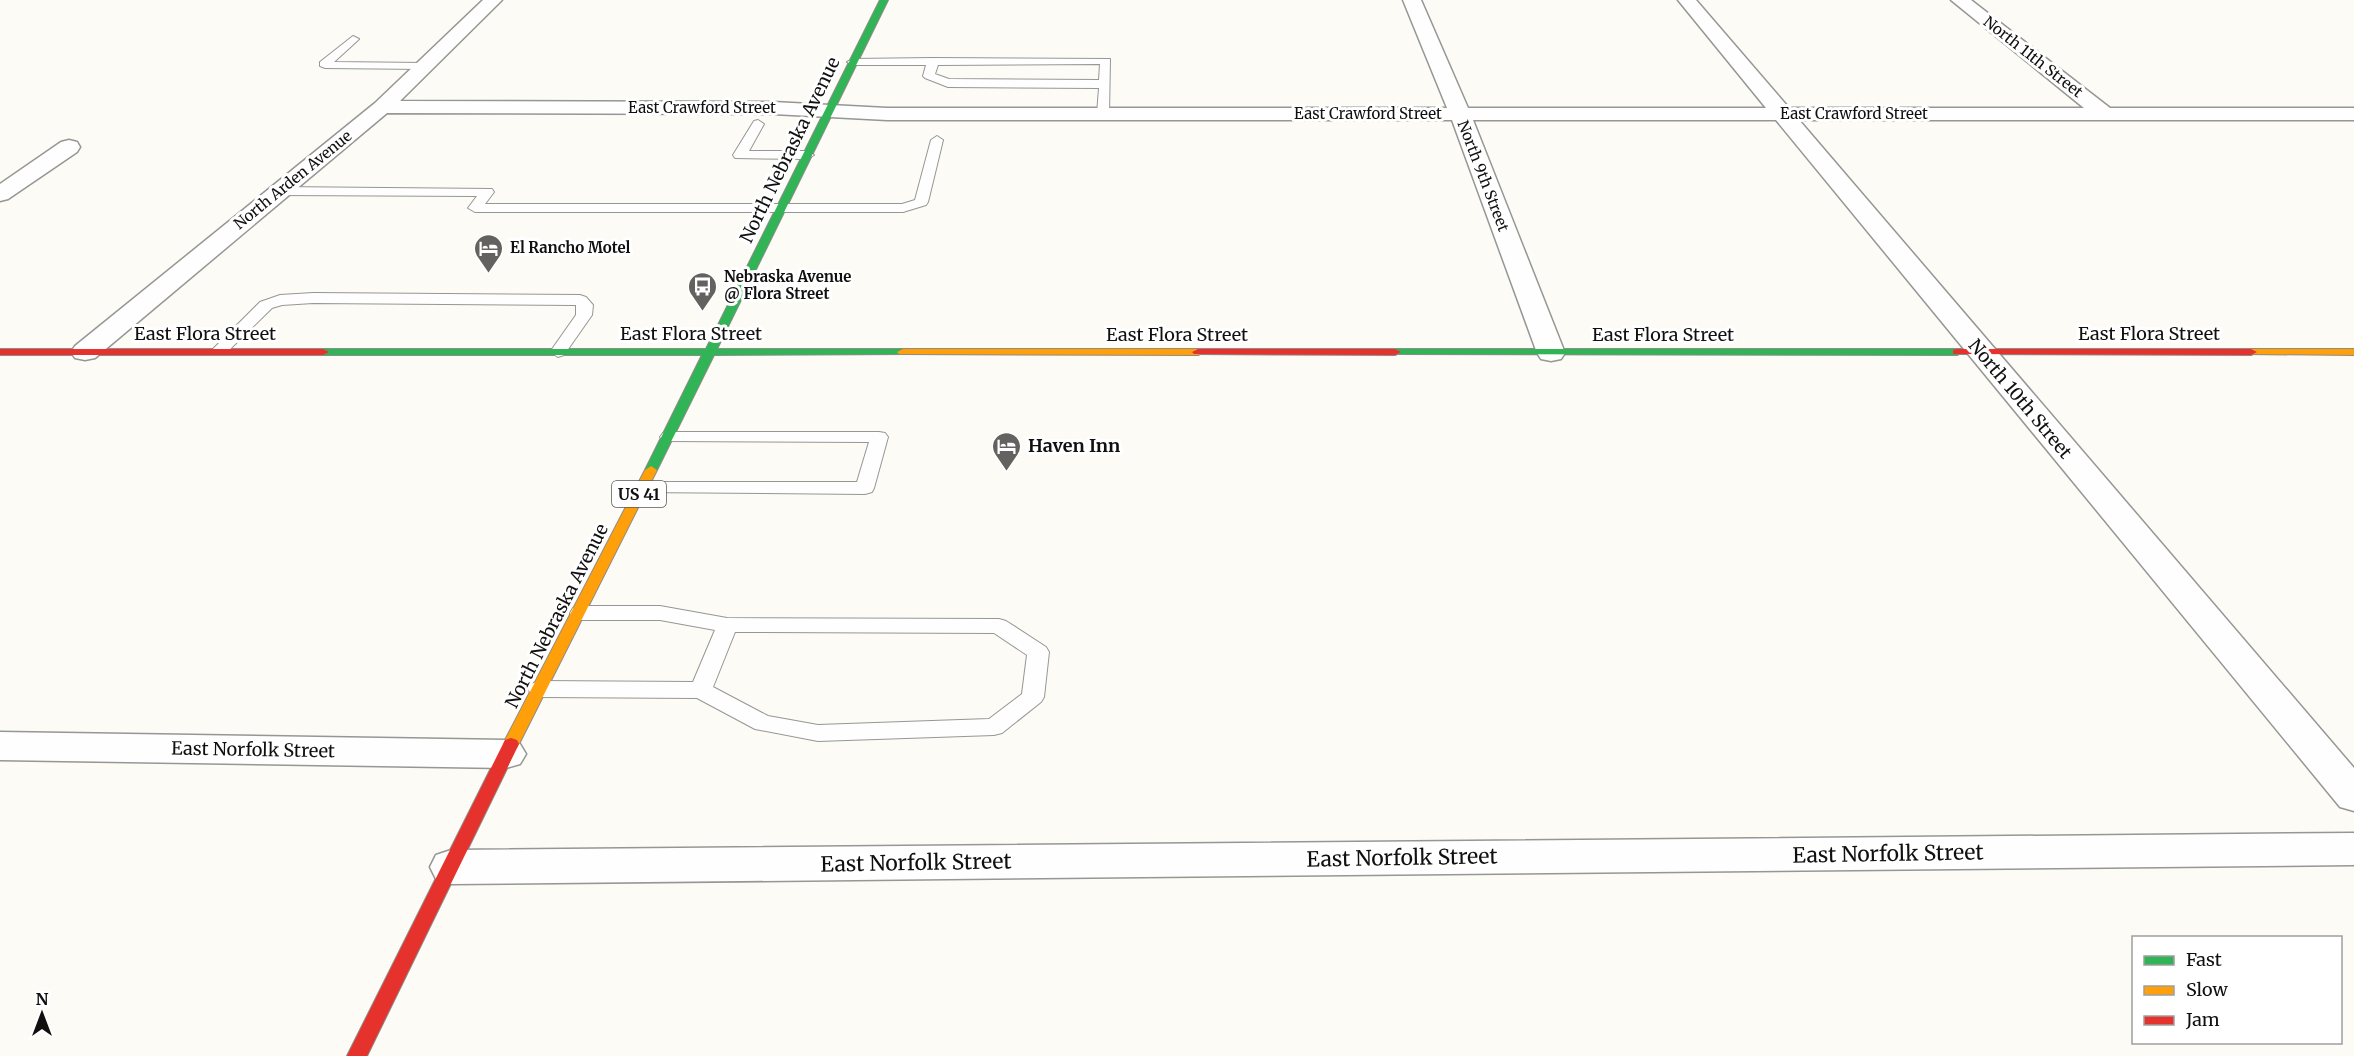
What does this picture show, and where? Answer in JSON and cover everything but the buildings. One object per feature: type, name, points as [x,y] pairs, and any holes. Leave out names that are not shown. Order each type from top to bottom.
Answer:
[{"type":"street","name":"North Arden Avenue","points":[[85,352],[382,107],[493,0]]},
{"type":"street","name":"North Nebraska Avenue","points":[[357,1056],[506,754],[669,437],[884,0]]},
{"type":"street","name":"North 9th Street","points":[[1412,0],[1460,114],[1551,353]]},
{"type":"street","name":"North 10th Street","points":[[1687,0],[2354,796]]},
{"type":"street","name":"North 11th Street","points":[[1960,0],[2105,114]]},
{"type":"street","name":"East Crawford Street","points":[[382,107],[773,108],[887,114],[2354,114]]},
{"type":"street","points":[[0,194],[69,147]]},
{"type":"street","name":"East Flora Street","points":[[0,352],[2354,352]]},
{"type":"street","name":"East Norfolk Street","points":[[0,746],[506,754]]},
{"type":"street","name":"East Norfolk Street","points":[[451,867],[2354,849]]},
{"type":"lane","points":[[353,39],[324,64],[424,66]]},
{"type":"lane","points":[[933,61],[929,76],[948,83],[1105,84]]},
{"type":"lane","points":[[853,62],[1106,61],[1103,114]]},
{"type":"lane","points":[[758,124],[740,155],[807,155]]},
{"type":"lane","points":[[279,191],[488,192],[475,208],[903,208],[921,202],[937,140]]},
{"type":"lane","points":[[218,352],[266,305],[280,300],[313,298],[580,300],[585,305],[584,315],[558,352]]},
{"type":"lane","points":[[642,489],[865,488],[879,437],[669,437]]},
{"type":"lane","points":[[539,689],[701,690],[763,723],[818,733],[994,727],[1033,697],[1038,652],[999,626],[727,625],[660,613],[580,613]]},
{"type":"lane","points":[[701,690],[727,625]]},
{"type":"traffic: fast","points":[[651,470],[884,0]]},
{"type":"traffic: fast","points":[[323,352],[903,352]]},
{"type":"traffic: fast","points":[[1395,352],[1957,352]]},
{"type":"traffic: slow","points":[[903,352],[1198,352]]},
{"type":"traffic: slow","points":[[2251,352],[2354,352]]},
{"type":"traffic: slow","points":[[511,744],[651,470]]},
{"type":"traffic: jam","points":[[0,352],[323,352]]},
{"type":"traffic: jam","points":[[1198,352],[1395,352]]},
{"type":"traffic: jam","points":[[1957,352],[2251,352]]},
{"type":"traffic: jam","points":[[357,1056],[511,744]]},
{"type":"place","name":"El Rancho Motel","points":[[489,274]]},
{"type":"place","name":"Nebraska Avenue @ Flora Street","points":[[703,312]]},
{"type":"place","name":"Haven Inn","points":[[1007,472]]}]
